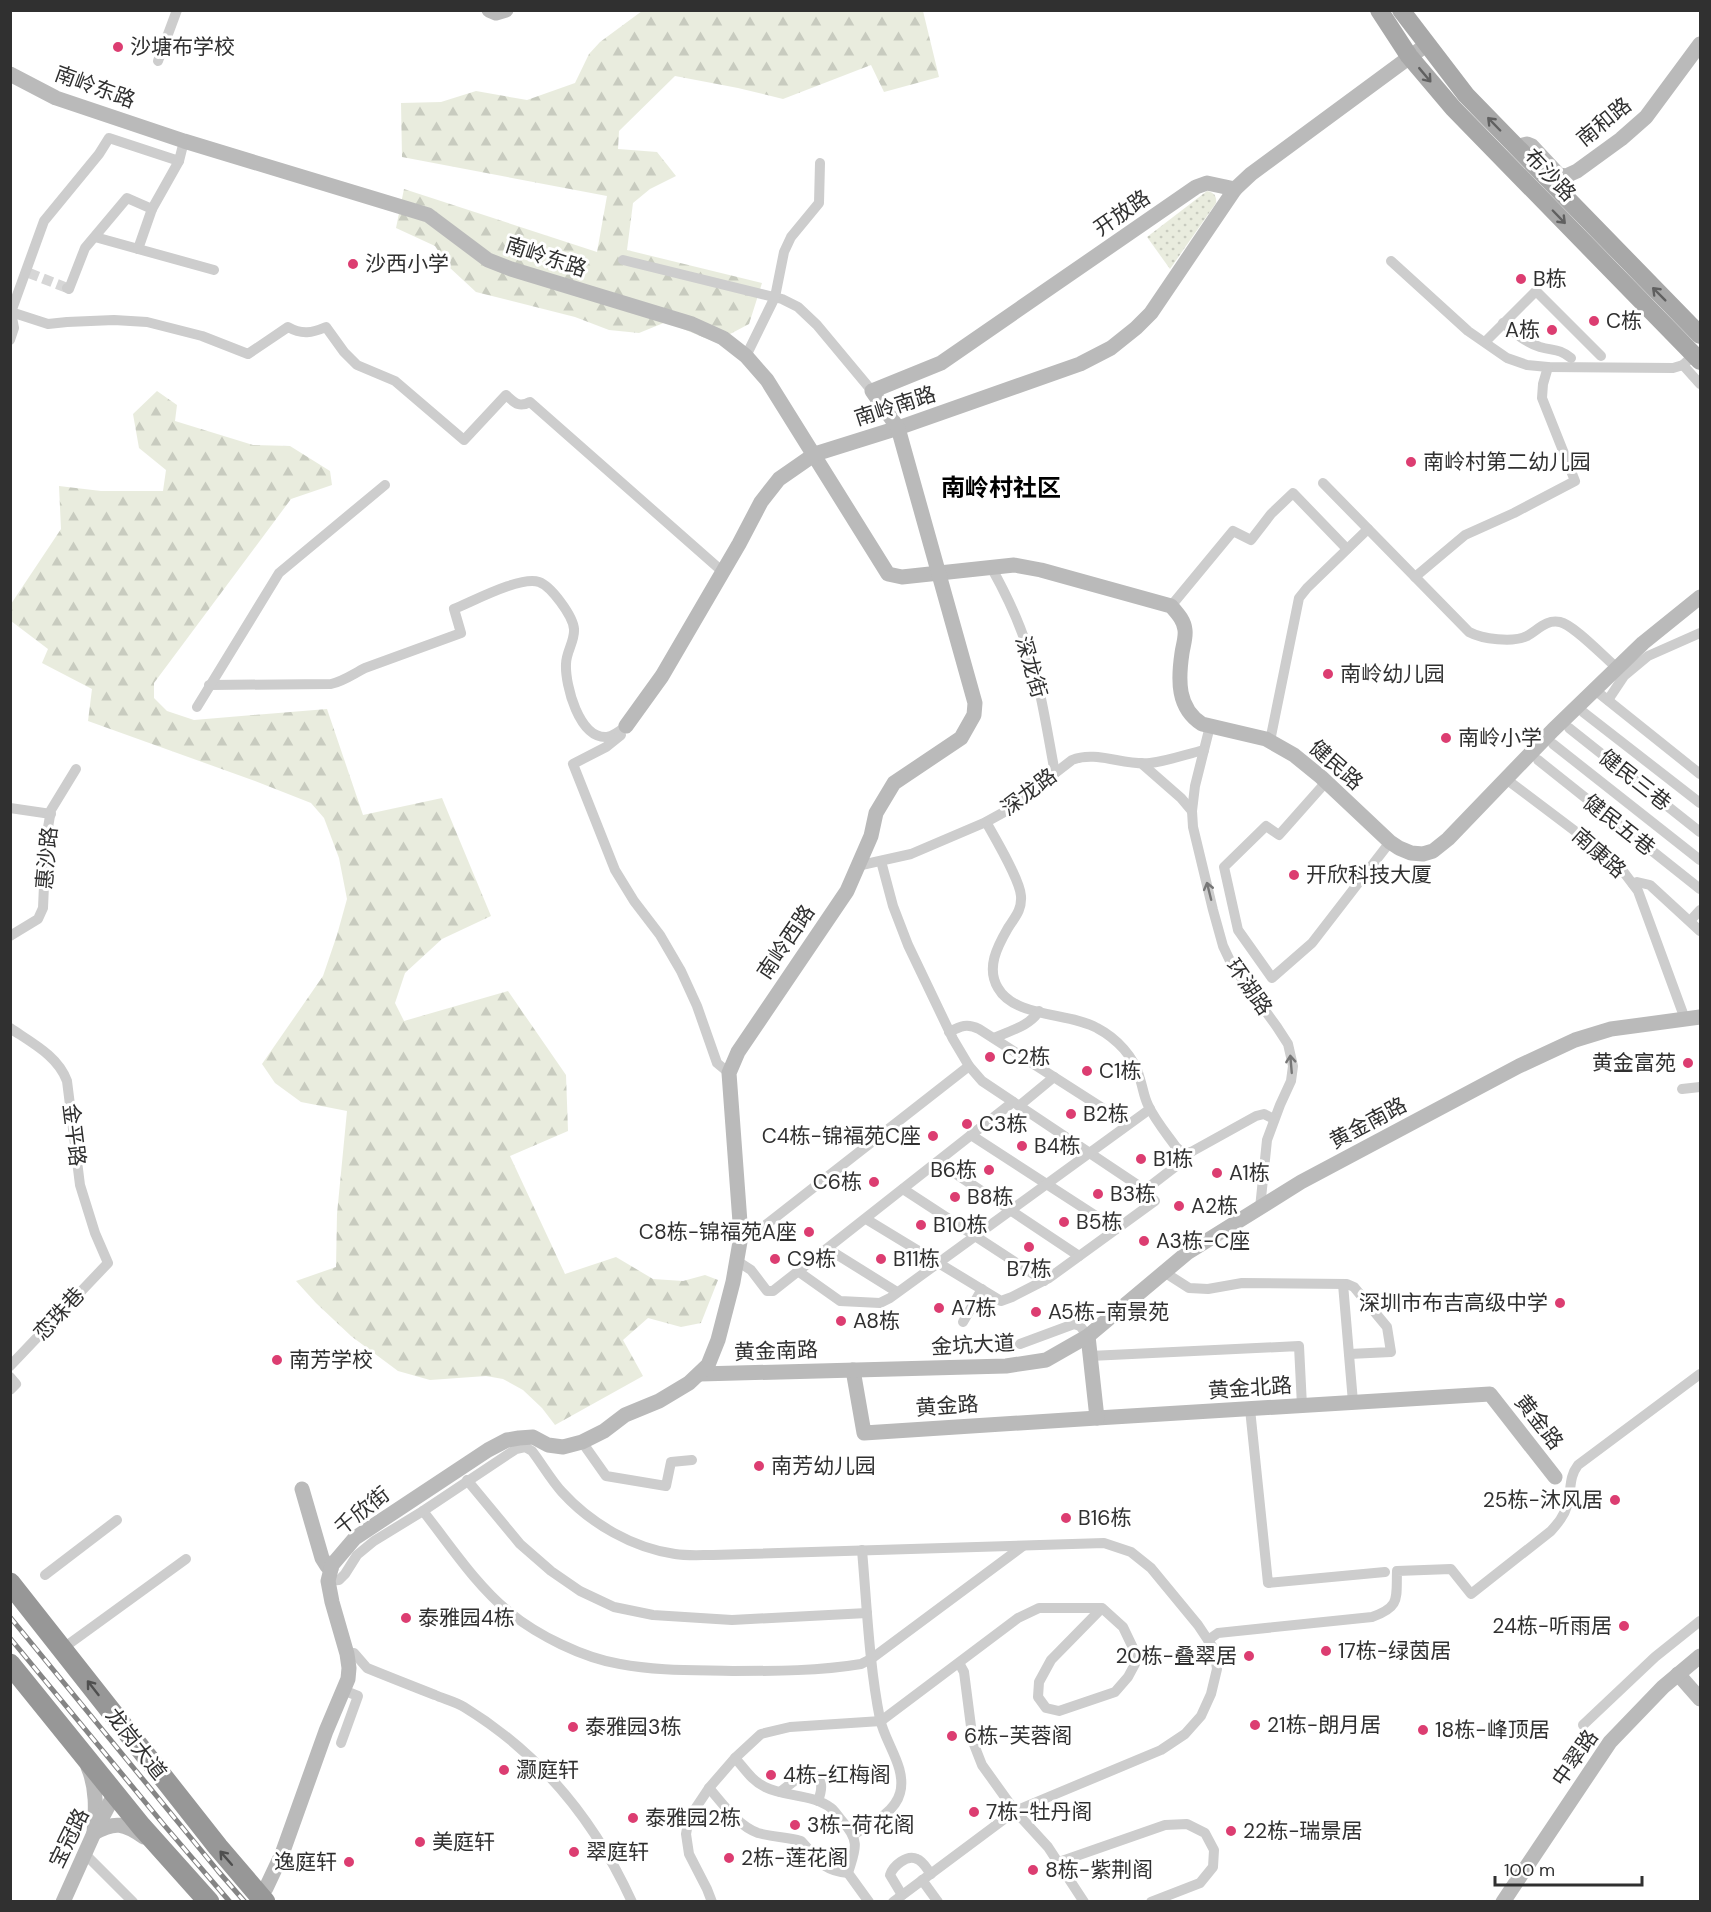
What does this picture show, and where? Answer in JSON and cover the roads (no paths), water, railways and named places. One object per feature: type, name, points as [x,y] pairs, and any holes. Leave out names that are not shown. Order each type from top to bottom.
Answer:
[{"type":"highway","name":"龙岗大道","points":[[10,1583],[218,1847],[262,1899]]},
{"type":"highway","points":[[10,1664],[115,1793],[209,1902]]},
{"type":"main road","name":"布沙路","points":[[1379,10],[1409,56],[1453,108],[1693,360]]},
{"type":"main road","name":"布沙路","points":[[1401,10],[1466,95],[1701,335]]},
{"type":"street","points":[[158,61],[177,10]]},
{"type":"street","points":[[489,10],[496,13],[506,10]]},
{"type":"street","name":"南和路","points":[[1518,149],[1523,144],[1532,146],[1559,175],[1566,176],[1577,171],[1621,139],[1646,117],[1701,44]]},
{"type":"street","points":[[1235,189],[1251,174],[1426,45]]},
{"type":"street","name":"南岭东路","points":[[10,74],[56,98],[184,141],[428,215],[488,260],[692,324],[723,339],[746,356],[767,380],[885,571],[892,576],[902,577],[938,573]]},
{"type":"street","points":[[10,340],[14,328],[11,312],[44,221],[99,154],[109,138],[179,161]]},
{"type":"street","points":[[138,249],[152,209],[179,161],[184,141]]},
{"type":"street","points":[[746,356],[775,297],[784,252],[797,229],[819,203],[820,163]]},
{"type":"street","name":"开放路","points":[[872,391],[941,363],[1196,187],[1207,183],[1235,189]]},
{"type":"street","name":"南岭南路","points":[[626,726],[662,676],[761,502],[779,479],[814,454],[898,428],[1080,364],[1111,348],[1151,313],[1235,189]]},
{"type":"street","points":[[67,288],[69,289],[85,248],[128,198],[152,209]]},
{"type":"street","points":[[94,237],[214,270]]},
{"type":"street","points":[[623,260],[775,297],[798,307],[872,391],[898,428]]},
{"type":"street","points":[[1392,261],[1468,331],[1507,358],[1527,366],[1673,368],[1693,360],[1701,384]]},
{"type":"street","points":[[1485,342],[1529,295],[1536,291],[1552,303],[1593,343],[1601,356]]},
{"type":"street","points":[[11,312],[48,324],[114,320],[147,322],[202,336],[248,354],[288,327],[307,334],[326,327],[344,352],[357,365],[395,381],[464,440],[506,395],[518,405],[530,402],[723,572]]},
{"type":"street","points":[[1503,323],[1519,336],[1536,345],[1563,352],[1571,358]]},
{"type":"street","points":[[1536,345],[1545,337]]},
{"type":"street","points":[[1415,577],[1465,534],[1514,513],[1575,481],[1542,398],[1548,367]]},
{"type":"street","name":"南岭西路","points":[[700,1374],[708,1365],[718,1340],[733,1282],[741,1236],[729,1073],[738,1052],[846,891],[871,836],[876,813],[894,783],[961,738],[974,715],[975,702],[898,428]]},
{"type":"street","points":[[1323,483],[1469,632],[1479,638],[1516,639],[1525,637],[1543,624],[1554,621],[1562,622],[1574,629],[1617,668]]},
{"type":"street","points":[[196,707],[279,573],[385,485]]},
{"type":"street","points":[[938,573],[1014,565],[1041,570],[1171,606],[1233,531],[1251,540],[1271,514],[1293,493],[1347,549]]},
{"type":"street","points":[[1270,741],[1299,598],[1368,529]]},
{"type":"street","name":"深龙街","points":[[991,567],[1007,597],[1027,647],[1043,708],[1055,773]]},
{"type":"street","points":[[209,685],[331,684],[345,681],[354,673],[365,668],[461,633],[454,609],[524,580],[541,582],[554,593],[569,616],[574,628],[565,665],[575,708],[586,726],[594,734],[607,737],[617,734],[626,726]]},
{"type":"street","name":"健民路","points":[[1171,606],[1178,614],[1185,631],[1179,670],[1180,691],[1185,709],[1194,719],[1202,724],[1270,741],[1294,755],[1390,842],[1411,853],[1423,854],[1433,851],[1471,816],[1553,730],[1643,643],[1701,597]]},
{"type":"street","points":[[1608,700],[1624,676],[1648,656],[1695,640]]},
{"type":"street","points":[[1595,690],[1701,774]]},
{"type":"street","points":[[1583,712],[1701,803]]},
{"type":"street","points":[[626,726],[613,742],[573,764],[615,870],[634,901],[660,935],[681,971],[697,1006],[717,1063],[729,1073]]},
{"type":"street","name":"环湖路","points":[[1210,726],[1195,786],[1193,827],[1223,946],[1232,965],[1288,1044],[1293,1066],[1291,1081],[1267,1140],[1260,1208]]},
{"type":"street","name":"健民三巷","points":[[1569,728],[1701,832]]},
{"type":"street","points":[[1553,744],[1701,860]]},
{"type":"street","name":"深龙路","points":[[857,866],[911,854],[986,822],[1006,811],[1072,760],[1080,757],[1151,763],[1204,750]]},
{"type":"street","name":"健民五巷","points":[[1538,760],[1701,889]]},
{"type":"street","points":[[1141,763],[1181,798],[1192,811]]},
{"type":"street","name":"惠沙路","points":[[10,936],[38,920],[43,908],[46,839],[51,810],[76,769]]},
{"type":"street","name":"南康路","points":[[1506,779],[1616,862],[1638,891],[1693,1018]]},
{"type":"street","points":[[1326,782],[1279,835],[1266,826],[1224,867],[1238,930],[1272,978],[1312,943],[1390,842]]},
{"type":"street","points":[[10,808],[51,814]]},
{"type":"street","points":[[986,822],[1021,894],[1021,907],[994,955],[992,967],[998,988],[1010,1001],[1026,1009],[1095,1026],[1111,1037],[1134,1065],[1150,1109],[1178,1150],[1191,1152],[1256,1116],[1264,1114],[1274,1119]]},
{"type":"street","points":[[866,1219],[1001,1300],[1044,1281],[1155,1201],[1145,1190],[982,1081],[969,1066],[908,945],[893,906],[881,861]]},
{"type":"street","points":[[1633,884],[1637,882],[1650,885],[1701,931]]},
{"type":"street","points":[[1690,921],[1701,910]]},
{"type":"street","points":[[994,1038],[1028,1023],[1039,1011]]},
{"type":"street","name":"黄金南路","points":[[1088,1336],[1187,1252],[1301,1182],[1509,1072],[1575,1040],[1611,1029],[1693,1018]]},
{"type":"street","points":[[950,1032],[970,1025],[1118,1118]]},
{"type":"street","name":"金平路","points":[[10,1028],[63,1069],[67,1081],[80,1185],[95,1233],[108,1263]]},
{"type":"street","points":[[741,1236],[753,1235],[969,1066]]},
{"type":"street","points":[[737,1261],[750,1270],[767,1291],[780,1287],[971,1136],[1054,1077]]},
{"type":"street","points":[[1682,1089],[1701,1086]]},
{"type":"street","points":[[799,1272],[840,1300],[880,1303],[1150,1109]]},
{"type":"street","points":[[971,1136],[1116,1229]]},
{"type":"street","points":[[1145,1190],[1184,1160],[1186,1153]]},
{"type":"street","points":[[938,1162],[1079,1256]]},
{"type":"street","points":[[903,1189],[1044,1281]]},
{"type":"street","points":[[828,1249],[897,1292]]},
{"type":"street","name":"恋珠巷","points":[[10,1365],[108,1263]]},
{"type":"street","points":[[1164,1272],[1189,1288],[1242,1283],[1343,1284],[1354,1287],[1387,1327],[1391,1352],[1349,1354]]},
{"type":"street","points":[[1343,1284],[1353,1402]]},
{"type":"street","points":[[963,1322],[982,1289]]},
{"type":"street","points":[[1020,1344],[1074,1324],[1080,1326],[1088,1336],[1097,1418]]},
{"type":"street","name":"金坑大道","points":[[853,1370],[1006,1366],[1036,1362],[1046,1360],[1088,1336]]},
{"type":"street","points":[[1090,1356],[1299,1346],[1302,1406]]},
{"type":"street","name":"黄金南路","points":[[700,1374],[853,1370]]},
{"type":"street","name":"黄金路","points":[[853,1370],[864,1433],[1097,1418]]},
{"type":"street","name":"千欣街","points":[[329,1575],[340,1554],[355,1538],[456,1470],[507,1440],[533,1437],[548,1445],[562,1447],[582,1442],[604,1431],[625,1415],[659,1401],[700,1374]]},
{"type":"street","points":[[1208,1640],[1218,1633],[1372,1617],[1393,1607],[1396,1599],[1397,1571],[1451,1569],[1471,1594],[1551,1531],[1561,1520],[1567,1507],[1571,1474],[1578,1465],[1701,1374]]},
{"type":"street","points":[[10,1377],[16,1384],[10,1390]]},
{"type":"street","name":"黄金路","points":[[1490,1394],[1555,1477]]},
{"type":"street","name":"黄金北路","points":[[1097,1418],[1490,1394]]},
{"type":"street","points":[[1250,1409],[1268,1582],[1385,1572]]},
{"type":"street","points":[[582,1442],[606,1476],[666,1486],[671,1462],[692,1460]]},
{"type":"street","points":[[329,1575],[339,1580],[357,1555],[374,1541],[516,1449],[525,1447],[532,1451],[562,1492],[589,1517],[616,1534],[644,1547],[676,1555],[1104,1543],[1131,1552],[1151,1568],[1198,1625],[1214,1649],[1217,1669],[1211,1694],[1202,1716],[1185,1734],[1161,1750],[1015,1811],[927,1877],[898,1898],[890,1875],[892,1869],[909,1858],[920,1860],[927,1877],[938,1902]]},
{"type":"street","points":[[467,1480],[520,1544],[551,1571],[580,1590],[614,1607],[652,1615],[732,1620],[867,1613]]},
{"type":"street","points":[[262,1899],[282,1854],[326,1731],[348,1679],[347,1654],[332,1602],[327,1566],[322,1558],[302,1489]]},
{"type":"street","points":[[423,1511],[477,1580],[509,1611],[541,1633],[589,1655],[617,1664],[650,1669],[790,1671],[861,1664],[871,1659],[1025,1545]]},
{"type":"street","points":[[45,1575],[117,1520]]},
{"type":"street","points":[[853,1835],[893,1806],[900,1794],[901,1780],[881,1721],[871,1659],[862,1550]]},
{"type":"street","points":[[62,1649],[186,1559]]},
{"type":"street","points":[[712,1902],[688,1854],[686,1834],[689,1818],[709,1788],[735,1758],[761,1734],[790,1727],[881,1721],[1018,1618],[1040,1608],[1102,1608],[1122,1627],[1134,1650],[1134,1664],[1128,1677],[1115,1692],[1059,1711],[1046,1708],[1038,1697],[1039,1682],[1051,1660],[1102,1608]]},
{"type":"street","points":[[1582,1725],[1655,1657],[1701,1621]]},
{"type":"street","points":[[347,1654],[357,1655],[367,1668],[463,1706],[520,1748],[548,1774],[580,1811],[597,1835],[632,1902]]},
{"type":"street","name":"中翠路","points":[[1503,1902],[1610,1742],[1663,1688],[1701,1656]]},
{"type":"street","points":[[959,1663],[964,1672],[976,1754],[1015,1811],[1059,1862],[1084,1902]]},
{"type":"street","points":[[1678,1674],[1701,1699]]},
{"type":"street","points":[[341,1743],[358,1696],[343,1690]]},
{"type":"street","points":[[69,1736],[89,1768],[94,1784],[96,1808],[94,1833]]},
{"type":"street","points":[[735,1758],[754,1780],[764,1787],[818,1801],[831,1808],[856,1840],[856,1848],[848,1873]]},
{"type":"street","points":[[780,1792],[802,1775],[813,1773],[818,1777],[822,1786],[818,1801]]},
{"type":"street","points":[[709,1788],[749,1829],[761,1834],[801,1841],[827,1869],[848,1873]]},
{"type":"street","name":"宝冠路","points":[[63,1902],[84,1853],[115,1793]]},
{"type":"street","points":[[94,1833],[108,1825],[118,1824],[130,1827],[167,1855]]},
{"type":"street","points":[[1059,1862],[1165,1825],[1186,1824],[1205,1833],[1214,1850],[1213,1868],[1200,1883],[1151,1902]]},
{"type":"street","points":[[84,1853],[133,1902]]},
{"type":"street","points":[[848,1873],[869,1902]]},
{"type":"tunnel","points":[[29,273],[67,288]]},
{"type":"railway","points":[[10,1617],[245,1902]]},
{"type":"railway","points":[[10,1638],[230,1902]]},
{"type":"place","name":"沙塘布学校","points":[[118,47]]},
{"type":"place","name":"沙西小学","points":[[353,264]]},
{"type":"place","name":"B栋","points":[[1521,279]]},
{"type":"place","name":"C栋","points":[[1594,321]]},
{"type":"place","name":"A栋","points":[[1552,330]]},
{"type":"place","name":"南岭村第二幼儿园","points":[[1411,462]]},
{"type":"place","name":"南岭幼儿园","points":[[1328,674]]},
{"type":"place","name":"南岭小学","points":[[1446,738]]},
{"type":"place","name":"开欣科技大厦","points":[[1294,875]]},
{"type":"place","name":"C2栋","points":[[990,1057]]},
{"type":"place","name":"黄金富苑","points":[[1688,1063]]},
{"type":"place","name":"C1栋","points":[[1087,1071]]},
{"type":"place","name":"B2栋","points":[[1071,1114]]},
{"type":"place","name":"C3栋","points":[[967,1124]]},
{"type":"place","name":"C4栋-锦福苑C座","points":[[933,1136]]},
{"type":"place","name":"B4栋","points":[[1022,1146]]},
{"type":"place","name":"B1栋","points":[[1141,1159]]},
{"type":"place","name":"B6栋","points":[[989,1170]]},
{"type":"place","name":"A1栋","points":[[1217,1173]]},
{"type":"place","name":"C6栋","points":[[874,1182]]},
{"type":"place","name":"B3栋","points":[[1098,1194]]},
{"type":"place","name":"B8栋","points":[[955,1197]]},
{"type":"place","name":"A2栋","points":[[1179,1206]]},
{"type":"place","name":"B5栋","points":[[1064,1222]]},
{"type":"place","name":"B10栋","points":[[921,1225]]},
{"type":"place","name":"C8栋-锦福苑A座","points":[[809,1232]]},
{"type":"place","name":"A3栋-C座","points":[[1144,1241]]},
{"type":"place","name":"B7栋","points":[[1029,1247]]},
{"type":"place","name":"C9栋","points":[[775,1259]]},
{"type":"place","name":"B11栋","points":[[881,1259]]},
{"type":"place","name":"深圳市布吉高级中学","points":[[1560,1303]]},
{"type":"place","name":"A7栋","points":[[939,1308]]},
{"type":"place","name":"A5栋-南景苑","points":[[1036,1312]]},
{"type":"place","name":"A8栋","points":[[841,1321]]},
{"type":"place","name":"南芳学校","points":[[277,1360]]},
{"type":"place","name":"南芳幼儿园","points":[[759,1466]]},
{"type":"place","name":"25栋-沐风居","points":[[1615,1500]]},
{"type":"place","name":"B16栋","points":[[1066,1518]]},
{"type":"place","name":"泰雅园4栋","points":[[406,1618]]},
{"type":"place","name":"24栋-听雨居","points":[[1624,1626]]},
{"type":"place","name":"17栋-绿茵居","points":[[1326,1651]]},
{"type":"place","name":"20栋-叠翠居","points":[[1249,1656]]},
{"type":"place","name":"21栋-朗月居","points":[[1255,1725]]},
{"type":"place","name":"泰雅园3栋","points":[[573,1727]]},
{"type":"place","name":"18栋-峰顶居","points":[[1423,1730]]},
{"type":"place","name":"6栋-芙蓉阁","points":[[952,1736]]},
{"type":"place","name":"灏庭轩","points":[[504,1770]]},
{"type":"place","name":"4栋-红梅阁","points":[[771,1775]]},
{"type":"place","name":"7栋-牡丹阁","points":[[974,1812]]},
{"type":"place","name":"泰雅园2栋","points":[[633,1818]]},
{"type":"place","name":"3栋-荷花阁","points":[[795,1825]]},
{"type":"place","name":"22栋-瑞景居","points":[[1231,1831]]},
{"type":"place","name":"美庭轩","points":[[420,1842]]},
{"type":"place","name":"翠庭轩","points":[[574,1852]]},
{"type":"place","name":"2栋-莲花阁","points":[[729,1858]]},
{"type":"place","name":"逸庭轩","points":[[349,1862]]},
{"type":"place","name":"8栋-紫荆阁","points":[[1033,1870]]},
{"type":"district","name":"南岭村社区","points":[[1001,487]]}]
